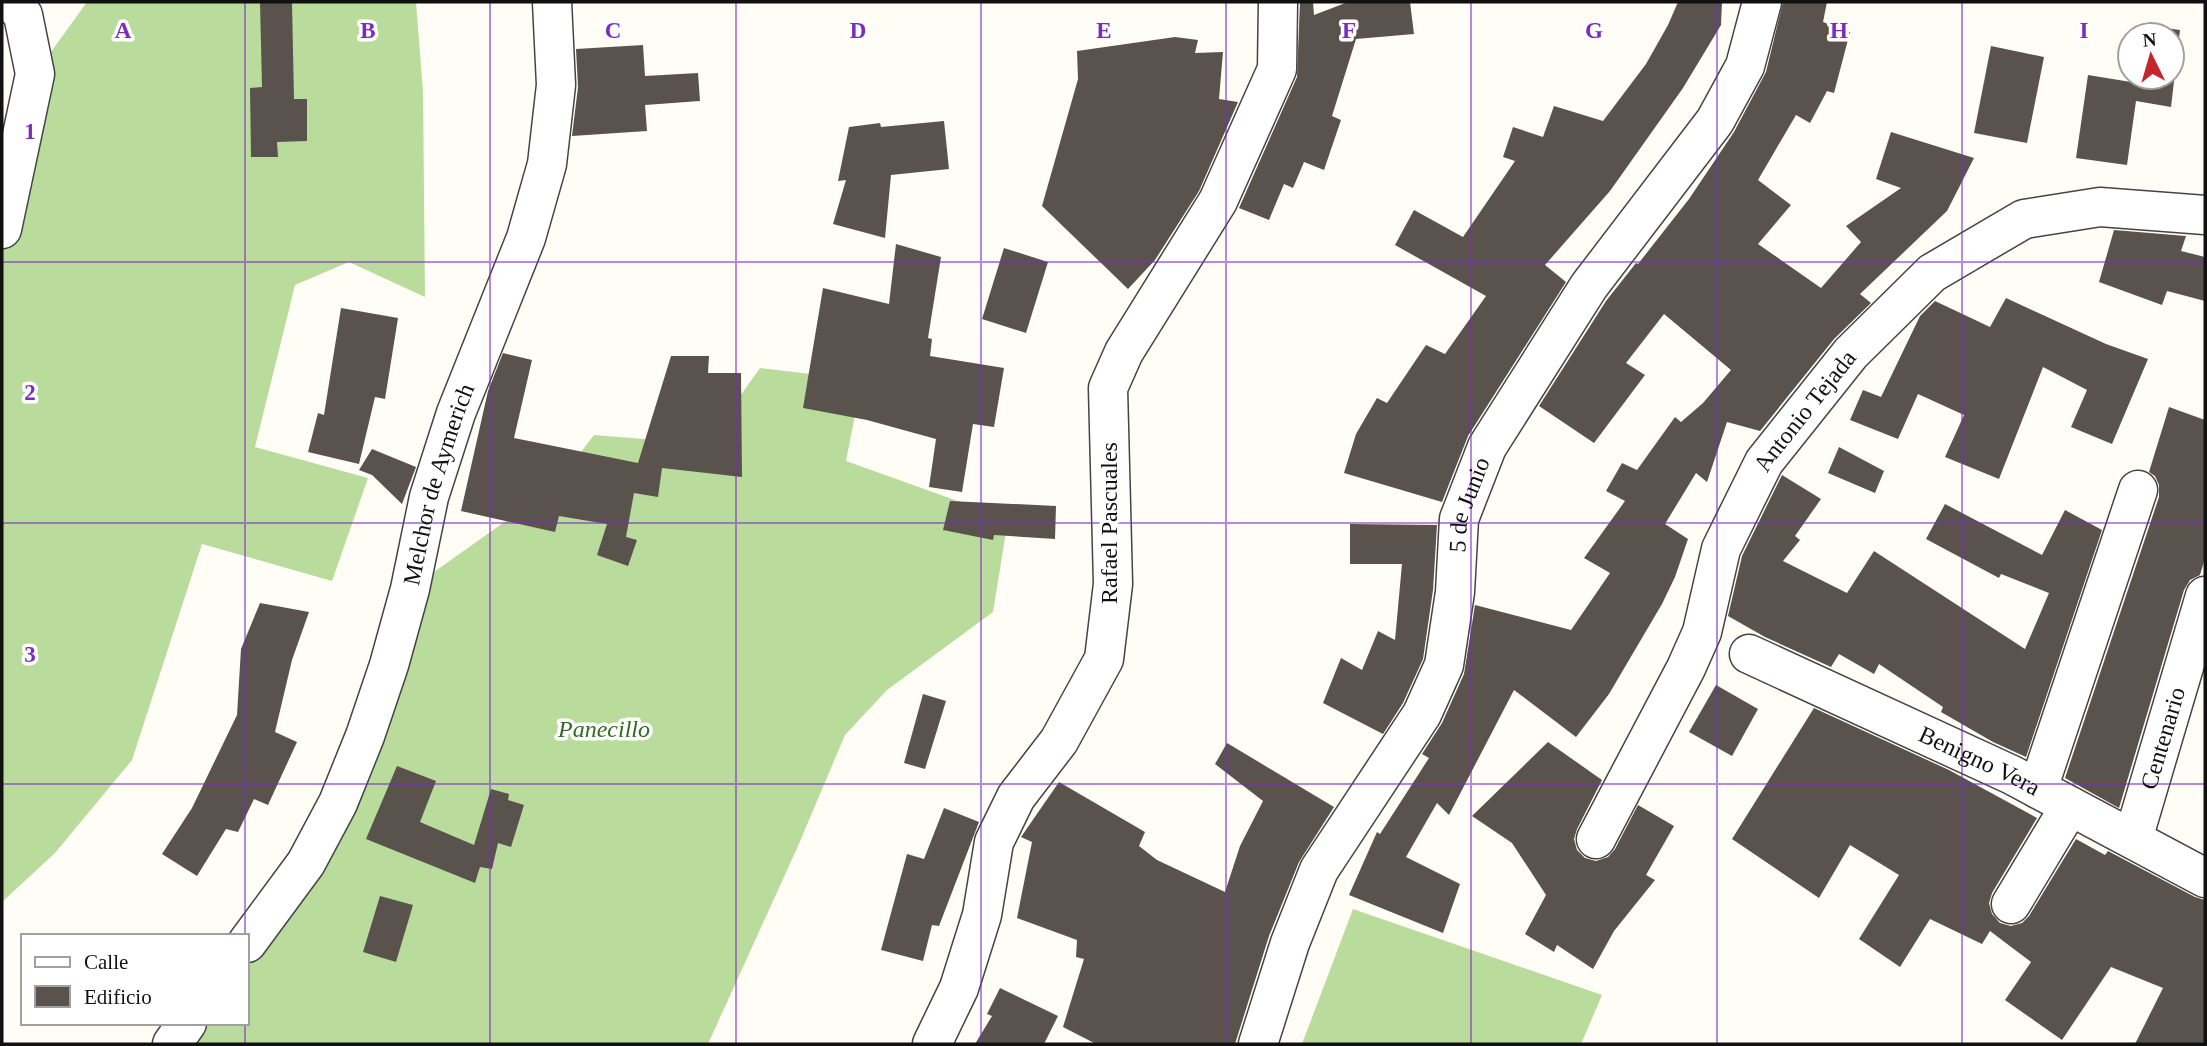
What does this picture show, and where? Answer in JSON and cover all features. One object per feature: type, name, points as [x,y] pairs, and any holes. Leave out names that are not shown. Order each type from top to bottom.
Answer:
[{"type":"street","points":[[2,229],[35,74],[23,15],[12,2]]},
{"type":"street","name":"Melchor de Aymerich","points":[[248,942],[306,863],[338,803],[365,736],[389,665],[410,589],[429,497],[456,413],[526,238],[547,164],[556,94],[552,2]]},
{"type":"street","name":"Rafael Pascuales","points":[[932,1044],[959,988],[982,915],[994,842],[1016,797],[1059,741],[1104,659],[1113,584],[1108,387],[1124,352],[1218,201],[1272,81],[1277,69],[1278,2]]},
{"type":"street","name":"5 de Junio","points":[[1258,1044],[1290,943],[1319,870],[1422,714],[1444,665],[1455,592],[1459,519],[1487,447],[1589,286],[1715,121],[1745,66],[1762,2]]},
{"type":"street","name":"Antonio Tejada","points":[[1596,839],[1697,644],[1721,549],[1764,462],[1851,354],[1931,273],[2024,219],[2100,207],[2205,215]]},
{"type":"street","points":[[2011,904],[2054,798],[2138,490]]},
{"type":"street","name":"Centenario","points":[[2133,839],[2205,596]]},
{"type":"street","name":"Benigno Vera","points":[[1749,654],[2012,775],[2205,878]]},
{"type":"street","points":[[172,1044],[186,1025]]},
{"type":"green space","points":[[87,2],[416,2],[423,92],[425,297],[349,262],[295,285],[255,447],[368,478],[332,581],[202,544],[132,760],[55,853],[2,902],[2,229],[35,74]]},
{"type":"green space","name":"Panecillo","points":[[760,368],[862,380],[846,461],[1008,519],[993,612],[887,690],[845,735],[708,1044],[166,1044],[180,1025],[248,1025],[248,938],[306,863],[410,589],[555,486],[594,435],[706,444]]},
{"type":"green space","points":[[1353,909],[1602,995],[1581,1044],[1302,1044]]},
{"type":"building","points":[[260,2],[292,2],[294,99],[307,99],[307,141],[277,142],[278,157],[251,157],[250,88],[262,87]]},
{"type":"building","points":[[1300,2],[1313,2],[1314,15],[1348,2],[1410,2],[1414,34],[1356,39],[1332,116],[1341,120],[1324,170],[1304,162],[1293,188],[1284,184],[1269,220],[1239,208],[1297,77]]},
{"type":"building","points":[[1678,2],[1722,2],[1721,25],[1683,88],[1610,191],[1545,265],[1566,282],[1468,436],[1442,502],[1344,473],[1356,434],[1377,398],[1387,403],[1426,345],[1445,354],[1486,296],[1395,245],[1414,210],[1463,237],[1515,161],[1503,157],[1513,127],[1543,137],[1554,106],[1603,121],[1646,64]]},
{"type":"building","points":[[1783,2],[1827,2],[1823,22],[1850,32],[1834,93],[1827,91],[1810,123],[1796,115],[1758,180],[1791,205],[1758,244],[1821,288],[1861,242],[1846,226],[1901,188],[1876,179],[1891,132],[1974,158],[1947,211],[1860,294],[1871,303],[1834,339],[1760,431],[1727,422],[1707,482],[1696,473],[1665,524],[1688,539],[1675,577],[1609,694],[1576,737],[1514,690],[1449,815],[1437,803],[1406,857],[1460,884],[1443,933],[1349,895],[1377,832],[1380,834],[1429,758],[1422,754],[1442,723],[1464,674],[1475,605],[1571,630],[1610,573],[1584,558],[1625,501],[1606,491],[1622,463],[1637,470],[1675,417],[1681,422],[1703,403],[1731,370],[1664,314],[1626,363],[1645,375],[1594,443],[1539,406],[1606,301],[1689,199],[1734,132],[1766,72]]},
{"type":"building","points":[[1175,37],[1198,40],[1195,53],[1223,52],[1219,99],[1238,102],[1199,191],[1155,260],[1128,289],[1042,206],[1078,79],[1077,51]]},
{"type":"building","points":[[643,45],[645,76],[698,73],[700,101],[645,105],[647,131],[572,136],[578,87],[576,49]]},
{"type":"building","points":[[1991,46],[2044,57],[2027,143],[1974,133]]},
{"type":"building","points":[[2088,75],[2116,80],[2116,91],[2173,91],[2171,107],[2136,101],[2127,165],[2076,158]]},
{"type":"building","points":[[944,121],[949,169],[891,175],[885,238],[833,224],[846,180],[838,181],[849,127]]},
{"type":"building","points":[[2114,230],[2186,236],[2181,251],[2205,257],[2205,301],[2167,291],[2162,305],[2099,282]]},
{"type":"building","points":[[896,244],[941,257],[928,338],[932,339],[930,356],[1004,368],[994,427],[973,424],[962,492],[929,487],[936,439],[867,420],[803,408],[823,288],[889,304]]},
{"type":"building","points":[[1004,248],[1048,262],[1026,333],[982,319]]},
{"type":"building","points":[[2006,298],[2106,344],[2148,359],[2112,444],[2071,427],[2087,390],[2043,367],[1999,479],[1945,457],[1964,415],[1918,394],[1898,439],[1850,420],[1863,390],[1881,397],[1920,316],[1935,301],[1990,327]]},
{"type":"building","points":[[341,308],[398,318],[385,399],[375,397],[359,464],[308,452],[318,413],[324,415]]},
{"type":"building","points":[[503,353],[532,360],[514,438],[638,463],[671,356],[709,356],[708,373],[741,373],[742,477],[662,468],[658,497],[634,493],[626,537],[637,540],[628,566],[597,555],[607,524],[559,516],[555,532],[461,511],[488,391]]},
{"type":"building","points":[[2169,407],[2205,420],[2205,558],[2200,575],[2190,580],[2184,590],[2119,808],[2065,778],[2159,497],[2159,485],[2155,476],[2149,472]]},
{"type":"building","points":[[1839,447],[1884,471],[1875,493],[1828,473]]},
{"type":"building","points":[[372,449],[416,467],[402,504],[372,475],[359,470]]},
{"type":"building","points":[[1782,475],[1821,499],[1795,536],[1800,540],[1783,561],[1847,593],[1874,551],[2025,649],[2049,593],[2001,574],[1999,578],[1926,539],[1945,504],[2042,555],[2065,510],[2102,530],[2026,757],[1993,742],[1941,712],[1943,707],[1879,664],[1874,674],[1839,654],[1831,667],[1765,637],[1728,616],[1742,556]]},
{"type":"building","points":[[950,501],[1056,506],[1055,539],[994,535],[993,540],[943,530]]},
{"type":"building","points":[[1350,524],[1437,525],[1433,590],[1423,659],[1403,703],[1383,734],[1323,703],[1341,658],[1362,670],[1378,631],[1395,640],[1402,564],[1350,564]]},
{"type":"building","points":[[260,603],[309,612],[292,660],[275,732],[297,742],[268,805],[254,799],[238,832],[226,829],[197,876],[162,854],[192,808],[237,715],[241,649]]},
{"type":"building","points":[[1716,685],[1758,709],[1732,756],[1689,732]]},
{"type":"building","points":[[923,694],[946,701],[925,769],[904,763]]},
{"type":"building","points":[[1814,708],[1949,770],[2037,818],[1992,893],[1989,903],[1992,914],[2000,923],[2011,926],[2022,923],[2029,916],[2076,839],[2105,855],[2108,851],[2205,900],[2205,1044],[2135,1044],[2163,988],[2111,967],[2062,1040],[2005,1000],[2031,962],[1990,931],[1982,944],[1930,919],[1900,967],[1859,939],[1899,875],[1850,845],[1819,898],[1732,839]]},
{"type":"building","points":[[1548,742],[1602,780],[1574,839],[1577,850],[1585,858],[1596,861],[1608,857],[1638,805],[1674,826],[1646,875],[1655,880],[1614,931],[1593,969],[1557,945],[1554,952],[1525,934],[1546,895],[1512,843],[1472,816]]},
{"type":"building","points":[[1227,743],[1334,807],[1299,862],[1269,936],[1235,1044],[1096,1044],[1063,1027],[1084,959],[1076,957],[1077,940],[1017,918],[1032,842],[1021,837],[1059,782],[1145,832],[1139,846],[1157,860],[1225,892],[1240,846],[1263,801],[1215,764]]},
{"type":"building","points":[[397,766],[436,781],[420,822],[474,845],[491,789],[509,794],[508,800],[524,805],[511,847],[498,843],[492,869],[480,867],[475,883],[366,839]]},
{"type":"building","points":[[944,808],[979,822],[939,926],[932,925],[923,961],[881,950],[907,854],[924,859]]},
{"type":"building","points":[[380,896],[413,905],[396,962],[363,952]]},
{"type":"building","points":[[1000,988],[1058,1016],[1044,1044],[975,1044],[992,1016],[987,1014]]}]
